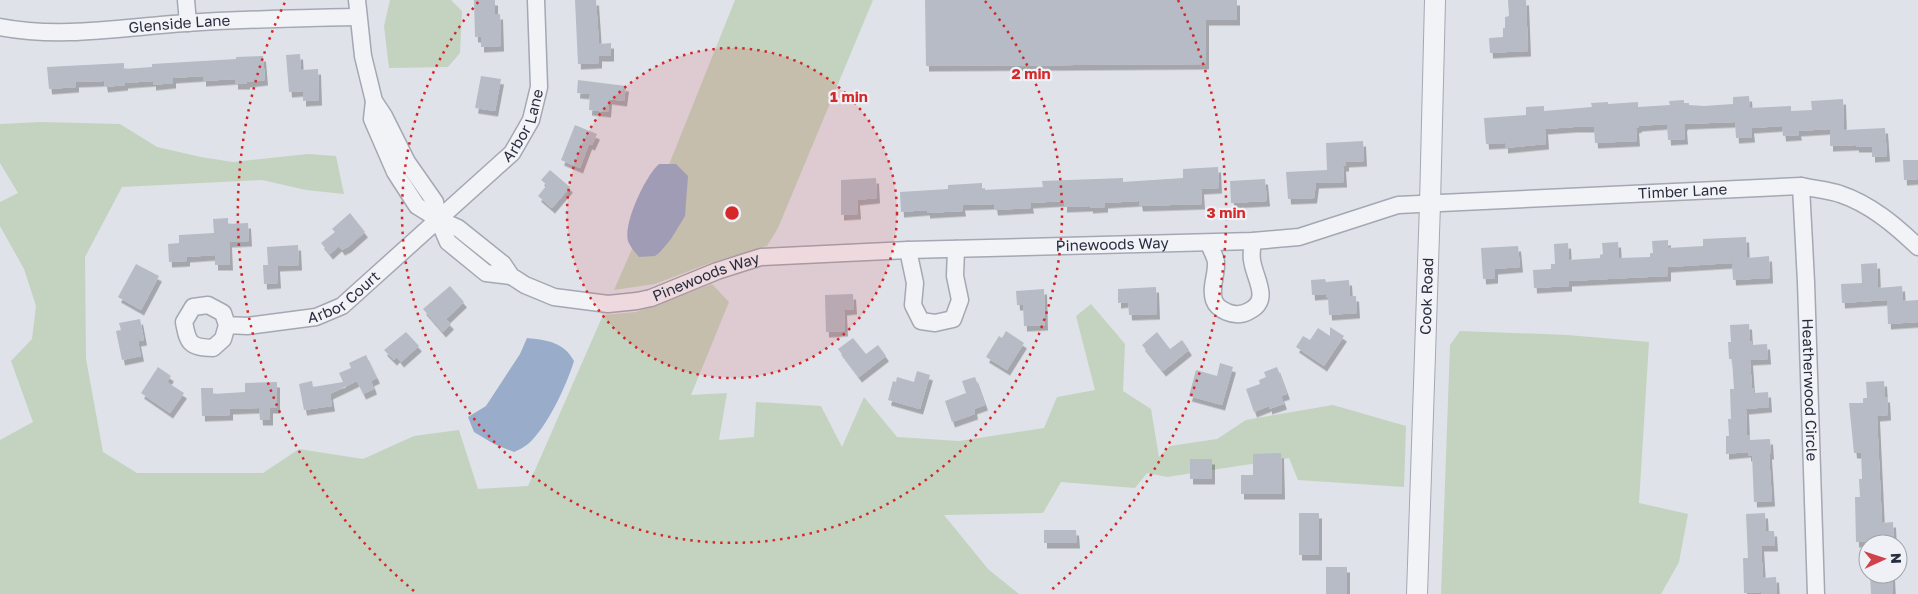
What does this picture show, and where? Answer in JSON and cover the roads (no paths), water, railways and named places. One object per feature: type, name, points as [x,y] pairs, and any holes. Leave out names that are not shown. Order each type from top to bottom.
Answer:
[{"type":"street","points":[[186,0],[188,23]]},
{"type":"street","points":[[357,0],[363,56],[374,102],[384,116],[407,162],[435,202],[438,219]]},
{"type":"street","name":"Arbor Lane","points":[[438,219],[512,153],[531,120],[539,87],[536,0]]},
{"type":"street","name":"Cook Road","points":[[1416,594],[1430,204],[1435,0]]},
{"type":"street","name":"Glenside Lane","points":[[0,26],[23,31],[75,32],[188,23],[358,17]]},
{"type":"street","name":"Timber Lane","points":[[1430,204],[1801,186],[1839,194],[1867,206],[1903,233],[1918,247]]},
{"type":"street","name":"Heatherwood Circle","points":[[1801,186],[1816,594]]},
{"type":"street","name":"Pinewoods Way","points":[[438,219],[458,228],[502,264],[511,276],[525,285],[554,297],[608,304],[651,298],[717,271],[761,257],[908,250],[1209,244],[1253,241],[1299,237],[1398,205],[1430,204]]},
{"type":"street","name":"Arbor Court","points":[[227,325],[247,326],[316,317],[342,306],[438,219]]},
{"type":"street","points":[[1209,244],[1216,261],[1213,288],[1214,300],[1221,310],[1232,314],[1244,314],[1256,308],[1260,300],[1260,286],[1251,259],[1253,241]]},
{"type":"street","points":[[908,250],[915,283],[913,305],[921,321],[935,323],[953,319],[960,300],[955,276],[956,249]]},
{"type":"water","points":[[659,164],[676,164],[688,176],[685,216],[671,239],[660,252],[655,256],[639,257],[628,241],[629,223],[642,188]]},
{"type":"water","points":[[527,338],[554,343],[565,350],[574,361],[567,381],[542,428],[528,444],[514,452],[494,444],[474,432],[468,417],[486,406],[520,354]]}]
